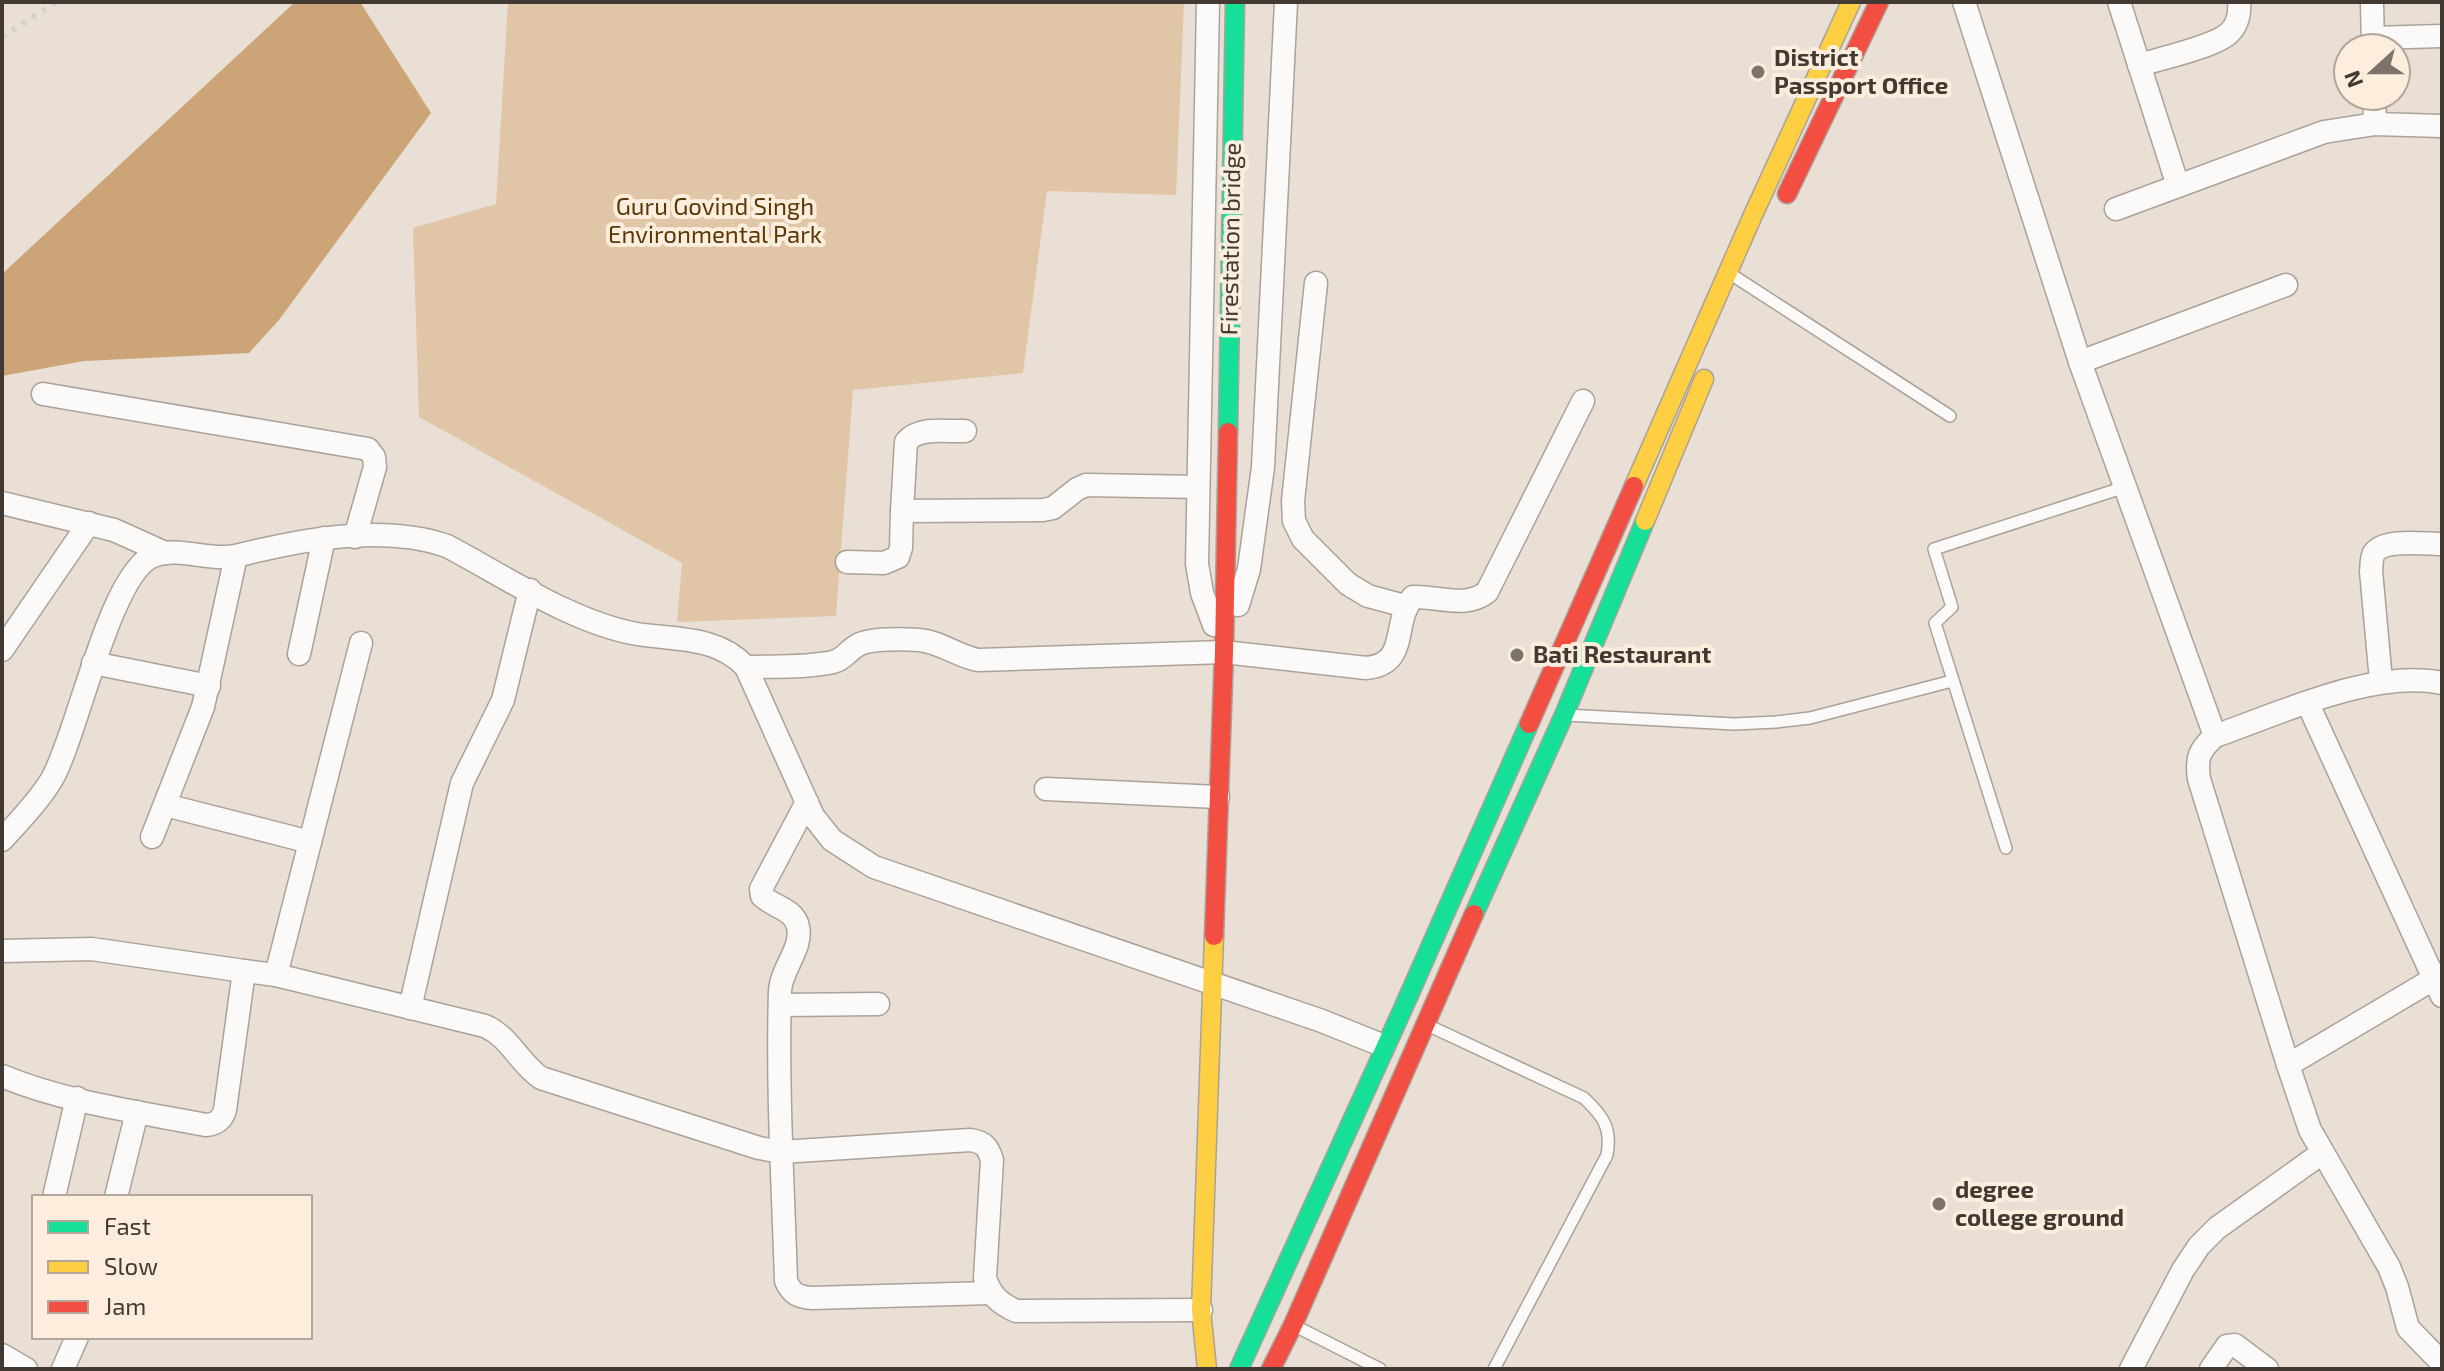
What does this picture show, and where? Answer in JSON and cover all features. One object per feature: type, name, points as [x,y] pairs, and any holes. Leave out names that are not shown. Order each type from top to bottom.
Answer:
[{"type":"main road","name":"Firestation bridge","points":[[1202,1363],[1201,1310],[1224,652],[1235,2]]},
{"type":"main road","points":[[1239,1369],[1851,2]]},
{"type":"main road","points":[[1779,210],[1879,2]]},
{"type":"main road","points":[[1271,1369],[1564,715],[1709,368]]},
{"type":"street","points":[[1208,2],[1197,564],[1202,593],[1224,652]]},
{"type":"street","points":[[1964,2],[2080,362],[2215,736]]},
{"type":"street","points":[[2119,2],[2178,186]]},
{"type":"street","points":[[2139,65],[2229,35],[2236,24],[2239,2]]},
{"type":"street","points":[[2372,2],[2373,32]]},
{"type":"street","points":[[1224,652],[1249,569],[1263,467],[1285,3]]},
{"type":"street","points":[[2412,39],[2442,36]]},
{"type":"street","points":[[2375,112],[2375,124]]},
{"type":"street","points":[[2116,209],[2324,132],[2375,124],[2442,126]]},
{"type":"street","points":[[1316,283],[1293,501],[1294,521],[1303,539],[1348,584],[1368,596],[1405,606]]},
{"type":"street","points":[[2080,362],[2286,285]]},
{"type":"street","points":[[43,394],[368,449],[374,457],[375,467],[355,537]]},
{"type":"street","points":[[746,667],[827,663],[843,659],[856,645],[867,641],[920,640],[978,660],[1224,652],[1379,667],[1388,663],[1394,651],[1405,606],[1413,597],[1466,602],[1479,599],[1487,592],[1583,401]]},
{"type":"street","points":[[847,562],[884,563],[898,557],[906,442],[912,435],[965,431]]},
{"type":"street","points":[[902,511],[1043,510],[1061,503],[1077,489],[1094,484],[1198,487]]},
{"type":"street","points":[[2,503],[114,530],[165,553],[236,556],[324,538],[410,537],[430,540],[586,619],[634,633],[710,643],[736,657],[746,667],[813,816],[832,840],[874,867],[1322,1021],[1384,1046]]},
{"type":"street","points":[[2,650],[89,523]]},
{"type":"street","points":[[299,654],[324,538]]},
{"type":"street","points":[[2381,681],[2371,571],[2375,550],[2387,544],[2442,544]]},
{"type":"street","points":[[5,829],[52,779],[93,663],[135,569],[144,561],[165,553]]},
{"type":"street","points":[[152,837],[203,707],[236,556]]},
{"type":"street","points":[[410,1008],[462,783],[503,700],[530,590]]},
{"type":"street","points":[[276,975],[361,643]]},
{"type":"street","points":[[93,663],[209,686]]},
{"type":"street","points":[[2441,685],[2381,681],[2215,736],[2202,747],[2197,761],[2199,779],[2310,1130],[2389,1267],[2408,1328],[2442,1363]]},
{"type":"street","points":[[2288,1065],[2439,983],[2308,704]]},
{"type":"street","points":[[1046,789],[1218,797]]},
{"type":"street","points":[[807,802],[761,889],[762,896],[789,912],[799,928],[798,939],[782,978],[781,1005],[781,1152],[786,1281],[791,1291],[799,1297],[990,1293]]},
{"type":"street","points":[[165,805],[310,842]]},
{"type":"street","points":[[2,951],[92,949],[276,975],[485,1026],[497,1031],[527,1069],[541,1078],[759,1148],[781,1152],[970,1140],[981,1142],[989,1149],[992,1160],[985,1278],[990,1293],[1000,1304],[1016,1311],[1201,1310]]},
{"type":"street","points":[[2,1076],[23,1085],[137,1112],[215,1124],[222,1118],[244,971]]},
{"type":"street","points":[[781,1005],[878,1004]]},
{"type":"street","points":[[54,1195],[77,1098]]},
{"type":"street","points":[[116,1195],[137,1112]]},
{"type":"street","points":[[2131,1369],[2199,1246],[2217,1228],[2322,1153]]},
{"type":"street","points":[[63,1369],[76,1339]]},
{"type":"street","points":[[2211,1369],[2227,1346],[2235,1345],[2267,1369]]},
{"type":"street","points":[[2,1355],[26,1369]]},
{"type":"lane","points":[[1728,272],[1950,416]]},
{"type":"lane","points":[[2006,848],[1935,623],[1952,607],[1934,549],[2125,487]]},
{"type":"lane","points":[[1534,712],[1734,724],[1776,722],[1810,718],[1952,681]]},
{"type":"lane","points":[[1401,1013],[1584,1098],[1603,1116],[1610,1137],[1607,1155],[1494,1369]]},
{"type":"lane","points":[[1293,1325],[1380,1369]]},
{"type":"green space","name":"Guru Govind Singh Environmental Park","points":[[508,2],[1184,2],[1176,195],[1047,191],[1023,373],[853,390],[836,616],[677,622],[682,563],[419,417],[413,228],[496,204]]},
{"type":"shaded area","points":[[295,2],[360,2],[431,113],[279,320],[249,353],[84,361],[2,376],[2,274]]},
{"type":"railway","points":[[2,37],[56,2]]},
{"type":"traffic: fast","points":[[1228,432],[1235,2]]},
{"type":"traffic: fast","points":[[1474,914],[1564,715],[1645,521]]},
{"type":"traffic: fast","points":[[1239,1369],[1529,724]]},
{"type":"traffic: slow","points":[[1634,486],[1851,2]]},
{"type":"traffic: slow","points":[[1645,521],[1704,379]]},
{"type":"traffic: slow","points":[[1207,1369],[1201,1310],[1214,936]]},
{"type":"traffic: jam","points":[[1787,194],[1879,2]]},
{"type":"traffic: jam","points":[[1214,936],[1228,432]]},
{"type":"traffic: jam","points":[[1529,724],[1634,486]]},
{"type":"traffic: jam","points":[[1271,1369],[1474,914]]},
{"type":"place","name":"District Passport Office","points":[[1758,72]]},
{"type":"place","name":"Bati Restaurant","points":[[1517,655]]},
{"type":"place","name":"degree college ground","points":[[1939,1204]]}]
